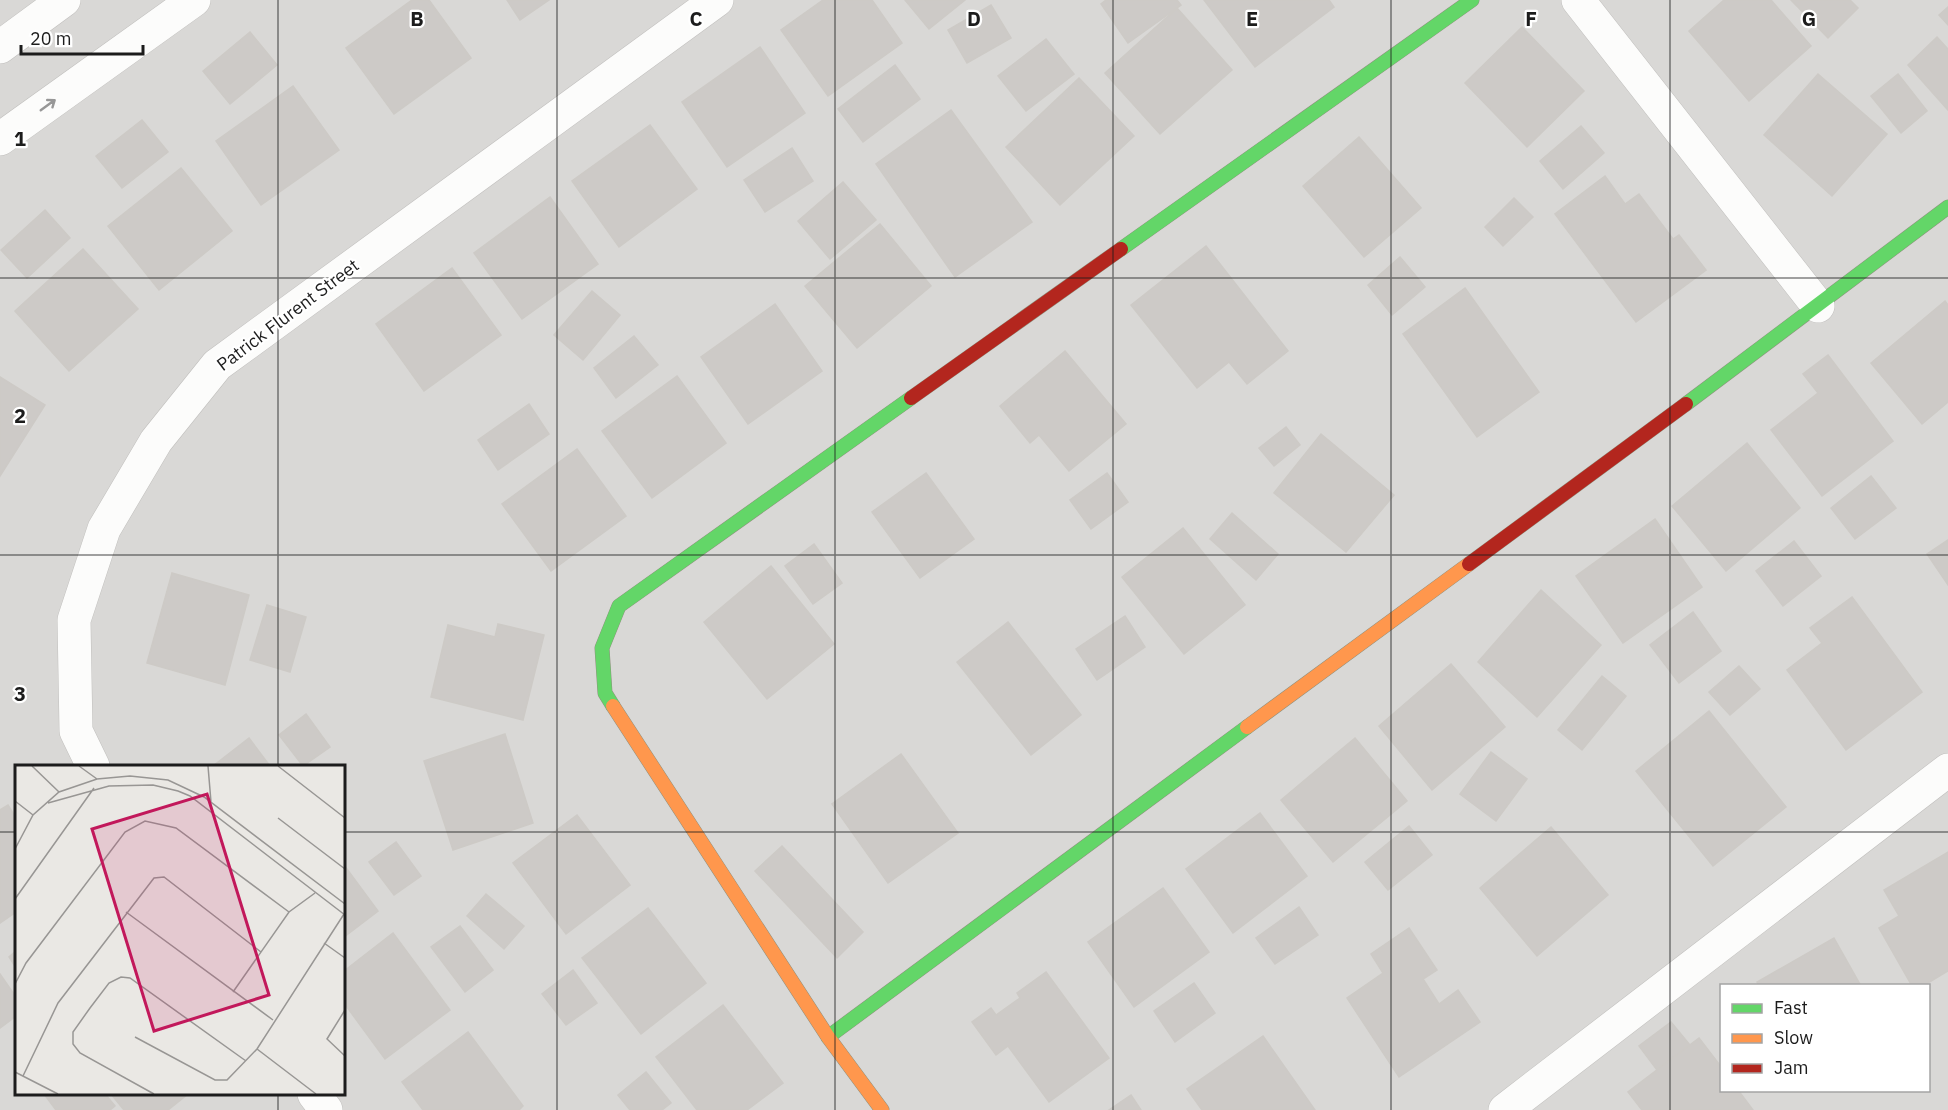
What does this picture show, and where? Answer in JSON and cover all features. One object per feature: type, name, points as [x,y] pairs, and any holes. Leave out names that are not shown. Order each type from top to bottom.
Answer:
[{"type":"street","points":[[0,47],[64,0]]},
{"type":"street","points":[[0,138],[194,0]]},
{"type":"street","name":"Patrick Flurent Street","points":[[93,765],[76,731],[74,620],[104,529],[156,441],[217,365],[717,0]]},
{"type":"street","points":[[882,1110],[828,1037],[605,693],[602,648],[619,606],[1472,0]]},
{"type":"street","points":[[1578,0],[1818,306]]},
{"type":"street","points":[[828,1037],[1818,306],[1948,207]]},
{"type":"street","points":[[1505,1110],[1948,771]]},
{"type":"street","points":[[315,1095],[326,1110]]},
{"type":"shaded area","points":[[0,0],[1948,0],[1948,1110],[0,1110]]},
{"type":"building","points":[[412,0],[429,0],[471,58],[394,114],[346,48]]},
{"type":"building","points":[[507,0],[549,0],[520,20]]},
{"type":"building","points":[[823,0],[872,0],[902,43],[828,96],[781,30]]},
{"type":"building","points":[[905,0],[965,0],[929,29]]},
{"type":"building","points":[[1106,0],[1177,0],[1181,5],[1128,43],[1101,4]]},
{"type":"building","points":[[1204,0],[1329,0],[1334,7],[1255,67]]},
{"type":"building","points":[[1724,0],[1771,0],[1811,46],[1749,101],[1689,31]]},
{"type":"building","points":[[1791,0],[1850,0],[1858,8],[1828,38]]},
{"type":"building","points":[[991,5],[1011,38],[967,63],[948,30]]},
{"type":"building","points":[[1948,7],[1948,25],[1939,15]]},
{"type":"building","points":[[1177,8],[1232,70],[1160,134],[1105,73]]},
{"type":"building","points":[[1522,27],[1584,91],[1527,147],[1465,83]]},
{"type":"building","points":[[250,32],[277,65],[230,104],[203,71]]},
{"type":"building","points":[[1937,37],[1948,49],[1948,110],[1908,65]]},
{"type":"building","points":[[1046,39],[1074,74],[1026,111],[998,76]]},
{"type":"building","points":[[760,47],[805,113],[727,167],[682,102]]},
{"type":"building","points":[[895,65],[920,99],[863,142],[838,109]]},
{"type":"building","points":[[1818,74],[1887,134],[1832,196],[1764,135]]},
{"type":"building","points":[[1898,74],[1927,111],[1901,133],[1871,96]]},
{"type":"building","points":[[1079,78],[1134,136],[1060,205],[1006,147]]},
{"type":"building","points":[[293,86],[339,150],[261,205],[216,141]]},
{"type":"building","points":[[951,110],[1032,222],[955,277],[876,164]]},
{"type":"building","points":[[142,120],[168,152],[122,188],[96,156]]},
{"type":"building","points":[[650,125],[697,189],[619,247],[572,181]]},
{"type":"building","points":[[1581,126],[1604,153],[1563,189],[1540,161]]},
{"type":"building","points":[[1359,137],[1421,208],[1364,257],[1303,186]]},
{"type":"building","points":[[792,148],[813,181],[765,212],[744,180]]},
{"type":"building","points":[[181,168],[232,231],[159,290],[108,226]]},
{"type":"building","points":[[1605,176],[1625,204],[1639,194],[1673,239],[1679,235],[1706,270],[1636,322],[1555,214]]},
{"type":"building","points":[[843,182],[876,220],[830,259],[798,221]]},
{"type":"building","points":[[550,197],[598,264],[522,319],[474,253]]},
{"type":"building","points":[[1514,198],[1533,217],[1503,246],[1485,227]]},
{"type":"building","points":[[45,210],[70,238],[27,278],[1,250]]},
{"type":"building","points":[[880,224],[931,286],[857,348],[805,286]]},
{"type":"building","points":[[1206,246],[1288,351],[1247,384],[1229,362],[1197,388],[1131,305]]},
{"type":"building","points":[[83,249],[138,309],[69,371],[15,311]]},
{"type":"building","points":[[1400,257],[1425,287],[1392,315],[1368,285]]},
{"type":"building","points":[[452,268],[501,335],[424,391],[376,324]]},
{"type":"building","points":[[1465,288],[1539,392],[1477,437],[1403,334]]},
{"type":"building","points":[[592,291],[620,315],[583,360],[554,335]]},
{"type":"building","points":[[1945,301],[1948,305],[1948,402],[1922,424],[1871,363]]},
{"type":"building","points":[[775,304],[822,371],[748,424],[701,357]]},
{"type":"building","points":[[634,336],[658,365],[616,398],[594,368]]},
{"type":"building","points":[[1065,351],[1126,424],[1069,471],[1039,435],[1030,443],[1000,406]]},
{"type":"building","points":[[1828,355],[1893,441],[1822,496],[1771,430],[1818,393],[1803,374]]},
{"type":"building","points":[[677,376],[726,443],[652,498],[602,431]]},
{"type":"building","points":[[0,377],[45,405],[0,476]]},
{"type":"building","points":[[529,404],[549,434],[498,470],[478,440]]},
{"type":"building","points":[[1286,427],[1300,445],[1274,466],[1259,448]]},
{"type":"building","points":[[1321,434],[1394,495],[1346,552],[1274,493]]},
{"type":"building","points":[[1747,443],[1800,508],[1726,571],[1672,506]]},
{"type":"building","points":[[577,449],[626,516],[551,571],[502,504]]},
{"type":"building","points":[[926,473],[974,539],[920,578],[872,512]]},
{"type":"building","points":[[1107,473],[1128,502],[1091,529],[1070,500]]},
{"type":"building","points":[[1871,476],[1896,508],[1855,539],[1831,508]]},
{"type":"building","points":[[1232,513],[1278,554],[1256,580],[1210,539]]},
{"type":"building","points":[[1655,519],[1702,587],[1623,643],[1576,576]]},
{"type":"building","points":[[1183,528],[1245,605],[1184,654],[1122,577]]},
{"type":"building","points":[[1948,540],[1948,585],[1927,554]]},
{"type":"building","points":[[1794,541],[1821,576],[1783,606],[1756,571]]},
{"type":"building","points":[[814,544],[842,583],[813,604],[785,566]]},
{"type":"building","points":[[771,566],[834,644],[767,699],[704,622]]},
{"type":"building","points":[[172,573],[249,595],[225,685],[147,663]]},
{"type":"building","points":[[1541,590],[1601,645],[1537,717],[1478,662]]},
{"type":"building","points":[[1852,597],[1922,692],[1846,750],[1787,670],[1822,643],[1810,628]]},
{"type":"building","points":[[267,605],[306,617],[290,672],[250,660]]},
{"type":"building","points":[[1693,612],[1721,651],[1679,683],[1650,645]]},
{"type":"building","points":[[1125,616],[1145,647],[1097,680],[1076,649]]},
{"type":"building","points":[[1008,622],[1081,715],[1031,755],[957,662]]},
{"type":"building","points":[[498,624],[544,635],[523,720],[431,697],[448,625],[495,637]]},
{"type":"building","points":[[1451,664],[1505,727],[1432,790],[1379,726]]},
{"type":"building","points":[[1739,666],[1760,689],[1730,715],[1709,692]]},
{"type":"building","points":[[1602,676],[1626,696],[1582,750],[1558,730]]},
{"type":"building","points":[[1709,711],[1786,807],[1713,866],[1636,771]]},
{"type":"building","points":[[306,714],[330,747],[302,765],[279,735]]},
{"type":"building","points":[[505,734],[533,823],[453,850],[424,761]]},
{"type":"building","points":[[249,738],[269,765],[214,765]]},
{"type":"building","points":[[1355,738],[1407,801],[1333,862],[1281,800]]},
{"type":"building","points":[[1491,752],[1527,779],[1496,821],[1460,794]]},
{"type":"building","points":[[901,754],[958,833],[888,883],[832,804]]},
{"type":"building","points":[[8,805],[15,816],[15,913],[0,923],[0,810]]},
{"type":"building","points":[[1260,813],[1307,876],[1233,933],[1186,869]]},
{"type":"building","points":[[577,815],[630,885],[566,934],[513,863]]},
{"type":"building","points":[[1409,826],[1432,855],[1388,890],[1365,862]]},
{"type":"building","points":[[1551,827],[1608,895],[1537,956],[1480,888]]},
{"type":"building","points":[[396,842],[421,876],[394,895],[369,862]]},
{"type":"building","points":[[782,846],[863,932],[837,958],[755,871]]},
{"type":"building","points":[[1948,852],[1948,971],[1926,984],[1911,984],[1879,928],[1899,916],[1884,890]]},
{"type":"building","points":[[345,866],[378,911],[345,936]]},
{"type":"building","points":[[1163,888],[1209,952],[1134,1007],[1088,942]]},
{"type":"building","points":[[486,894],[524,926],[504,949],[467,916]]},
{"type":"building","points":[[1299,907],[1318,935],[1275,964],[1256,938]]},
{"type":"building","points":[[648,908],[706,983],[641,1034],[582,958]]},
{"type":"building","points":[[460,926],[493,970],[465,992],[431,947]]},
{"type":"building","points":[[1409,928],[1437,970],[1423,979],[1439,1004],[1458,990],[1480,1022],[1399,1077],[1347,998],[1383,973],[1371,954]]},
{"type":"building","points":[[393,933],[450,1010],[385,1059],[345,1004],[345,970]]},
{"type":"building","points":[[1834,938],[1860,984],[1758,984],[1757,982]]},
{"type":"building","points":[[15,952],[15,966],[9,957]]},
{"type":"building","points":[[573,970],[597,1003],[566,1025],[542,994]]},
{"type":"building","points":[[1046,972],[1109,1058],[1049,1102],[1008,1046],[996,1055],[972,1022],[991,1008],[996,1015],[1020,998],[1017,993]]},
{"type":"building","points":[[0,974],[15,996],[15,1017],[0,1028]]},
{"type":"building","points":[[1194,983],[1215,1013],[1175,1042],[1154,1011]]},
{"type":"building","points":[[723,1005],[783,1083],[747,1110],[697,1110],[656,1057]]},
{"type":"building","points":[[1671,1022],[1690,1045],[1657,1070],[1639,1046]]},
{"type":"building","points":[[468,1032],[523,1106],[519,1110],[423,1110],[402,1082]]},
{"type":"building","points":[[1263,1036],[1315,1110],[1202,1110],[1187,1089]]},
{"type":"building","points":[[1699,1038],[1720,1065],[1720,1092],[1740,1092],[1753,1110],[1642,1110],[1628,1092]]},
{"type":"building","points":[[646,1072],[671,1103],[662,1110],[630,1110],[618,1095]]},
{"type":"building","points":[[45,1095],[106,1095],[115,1106],[110,1110],[56,1110]]},
{"type":"building","points":[[112,1095],[187,1095],[168,1110],[124,1110]]},
{"type":"building","points":[[1131,1095],[1141,1110],[1109,1110]]},
{"type":"traffic: fast","points":[[1121,249],[1472,0]]},
{"type":"traffic: fast","points":[[1686,404],[1948,207]]},
{"type":"traffic: fast","points":[[613,706],[605,693],[602,648],[619,606],[911,398]]},
{"type":"traffic: fast","points":[[828,1037],[1247,727]]},
{"type":"traffic: slow","points":[[1247,727],[1469,564]]},
{"type":"traffic: slow","points":[[613,706],[828,1037],[882,1110]]},
{"type":"traffic: jam","points":[[911,398],[1121,249]]},
{"type":"traffic: jam","points":[[1469,564],[1686,404]]}]
